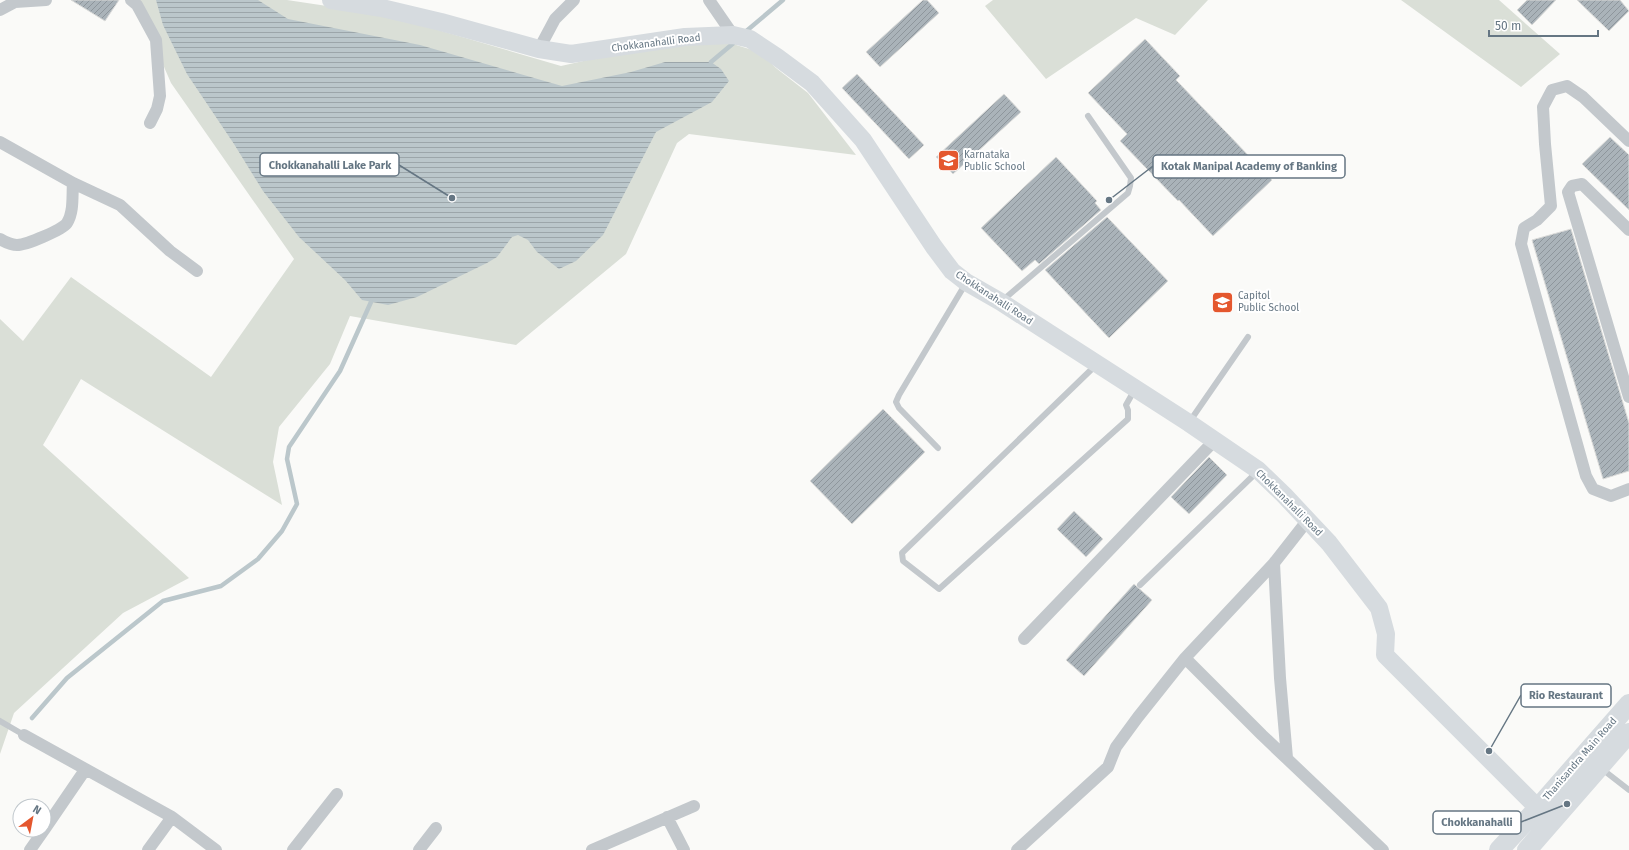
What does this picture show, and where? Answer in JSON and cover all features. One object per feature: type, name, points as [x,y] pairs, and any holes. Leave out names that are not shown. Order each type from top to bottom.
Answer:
[{"type":"main road","name":"Thanisandra Main Road","points":[[1499,850],[1629,704]]},
{"type":"main road","name":"Thanisandra Main Road","points":[[1527,850],[1629,733]]},
{"type":"street","points":[[0,10],[15,2],[46,0]]},
{"type":"street","points":[[131,0],[137,5],[154,35],[157,45],[160,96],[157,109],[150,123]]},
{"type":"street","name":"Chokkanahalli Road","points":[[331,0],[382,8],[441,22],[539,49],[571,54],[685,37],[742,37],[777,57],[812,83],[853,129],[867,147],[934,248],[952,271],[966,282],[1001,302],[1189,423],[1258,470],[1329,543],[1379,608],[1386,634],[1385,655],[1537,809],[1552,822]]},
{"type":"street","points":[[539,49],[555,19],[574,0]]},
{"type":"street","points":[[709,0],[742,37]]},
{"type":"street","points":[[1629,141],[1583,97],[1567,86],[1552,90],[1544,107],[1544,144],[1552,206],[1537,220],[1524,228],[1521,244],[1586,476],[1593,489],[1611,496],[1629,490]]},
{"type":"street","points":[[0,142],[73,183],[126,208],[170,252],[197,271]]},
{"type":"street","points":[[0,239],[8,243],[18,245],[58,231],[67,223],[72,211],[73,183]]},
{"type":"street","points":[[1629,230],[1582,184],[1572,186],[1568,192],[1629,397]]},
{"type":"street","points":[[1024,639],[1215,440]]},
{"type":"street","points":[[1017,850],[1108,767],[1116,747],[1124,735],[1185,658],[1274,563],[1307,521]]},
{"type":"street","points":[[1274,563],[1280,678],[1287,758]]},
{"type":"street","points":[[1185,658],[1382,850]]},
{"type":"street","points":[[24,735],[172,817],[216,850]]},
{"type":"street","points":[[52,818],[85,770]]},
{"type":"street","points":[[293,850],[337,794]]},
{"type":"street","points":[[598,849],[694,806]]},
{"type":"street","points":[[148,850],[172,817]]},
{"type":"street","points":[[667,818],[684,850]]},
{"type":"street","points":[[419,850],[436,828]]},
{"type":"street","points":[[30,850],[38,838]]},
{"type":"lane","points":[[1001,302],[1128,193],[1131,178],[1088,116]]},
{"type":"lane","points":[[938,448],[899,408],[896,402],[966,282]]},
{"type":"lane","points":[[1189,423],[1248,337]]},
{"type":"lane","points":[[1097,364],[902,553],[903,561],[939,589],[1128,419],[1128,410],[1126,405],[1135,388]]},
{"type":"lane","points":[[1140,585],[1258,470]]},
{"type":"lane","points":[[0,722],[24,735]]},
{"type":"lane","points":[[1599,766],[1629,790]]},
{"type":"shaded area","points":[[135,0],[287,0],[387,15],[561,66],[646,47],[723,41],[759,52],[776,68],[808,93],[856,155],[689,134],[677,143],[626,254],[516,345],[350,316],[330,364],[279,427],[273,462],[282,505],[81,379],[43,445],[189,578],[123,613],[14,713],[0,754],[0,319],[23,341],[71,277],[211,377],[294,259],[171,83]]},
{"type":"shaded area","points":[[156,0],[258,0],[288,19],[420,45],[562,86],[631,72],[665,62],[711,62],[721,69],[729,81],[712,102],[656,132],[603,235],[576,261],[559,269],[537,252],[528,240],[518,235],[512,237],[497,257],[487,263],[417,297],[388,305],[362,300],[345,280],[299,237],[263,191],[234,144],[187,74],[163,25]]},
{"type":"shaded area","points":[[993,0],[1208,0],[1175,35],[1136,18],[1046,79],[985,6]]},
{"type":"shaded area","points":[[1401,0],[1499,0],[1560,54],[1521,87]]},
{"type":"building","points":[[71,0],[119,0],[105,21]]},
{"type":"building","points":[[923,0],[927,0],[939,13],[880,67],[866,52]]},
{"type":"building","points":[[1527,0],[1556,0],[1532,25],[1517,10]]},
{"type":"building","points":[[1577,0],[1620,0],[1629,11],[1609,31]]},
{"type":"building","points":[[1145,39],[1180,76],[1176,80],[1272,180],[1213,236],[1120,141],[1127,134],[1088,93]]},
{"type":"building","points":[[857,74],[924,145],[909,159],[842,88]]},
{"type":"building","points":[[1004,94],[1021,112],[953,174],[936,157]]},
{"type":"building","points":[[1610,137],[1629,155],[1629,210],[1582,164]]},
{"type":"building","points":[[1056,157],[1097,201],[1095,203],[1101,210],[1039,264],[1035,260],[1022,271],[981,228]]},
{"type":"building","points":[[1107,217],[1168,281],[1109,338],[1045,270]]},
{"type":"building","points":[[1571,229],[1629,423],[1629,471],[1603,479],[1532,240]]},
{"type":"building","points":[[883,409],[925,452],[852,524],[810,481]]},
{"type":"building","points":[[1209,457],[1227,475],[1189,514],[1171,497]]},
{"type":"building","points":[[1074,511],[1103,539],[1086,557],[1057,529]]},
{"type":"building","points":[[1134,584],[1152,600],[1084,676],[1066,660]]},
{"type":"waterway","points":[[744,33],[783,0]]},
{"type":"waterway","points":[[711,62],[736,41]]},
{"type":"waterway","points":[[32,718],[67,678],[163,601],[221,586],[258,559],[282,531],[297,504],[287,459],[289,447],[340,371],[371,302]]},
{"type":"place","name":"Karnataka Public School","points":[[948,161]]},
{"type":"place","name":"Chokkanahalli Lake Park","points":[[452,198]]},
{"type":"place","name":"Kotak Manipal Academy of Banking","points":[[1109,200]]},
{"type":"place","name":"Capitol Public School","points":[[1222,302]]},
{"type":"place","name":"Rio Restaurant","points":[[1489,751]]},
{"type":"place","name":"Chokkanahalli","points":[[1567,804]]}]
